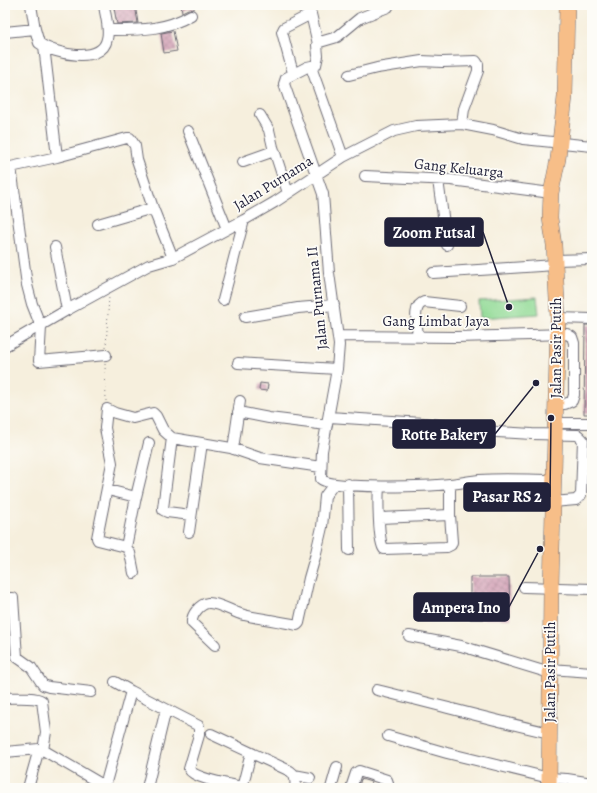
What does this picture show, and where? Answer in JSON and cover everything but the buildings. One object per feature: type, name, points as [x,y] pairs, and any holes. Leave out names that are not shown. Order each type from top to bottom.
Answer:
[{"type":"highway","name":"Jalan Pasir Putih","points":[[549,783],[553,480],[558,318],[555,263],[550,218],[551,194],[558,159],[565,97],[567,5]]},
{"type":"street","points":[[31,5],[38,42],[44,46],[65,54],[76,56],[99,51],[103,48],[107,39],[108,30],[104,5]]},
{"type":"street","points":[[318,44],[337,37],[360,18],[388,7]]},
{"type":"street","points":[[311,14],[318,44],[316,65],[307,67],[293,74],[282,32],[284,28],[311,14]]},
{"type":"street","points":[[108,30],[131,30],[159,27],[175,24],[191,15]]},
{"type":"street","points":[[5,32],[35,29]]},
{"type":"street","points":[[44,46],[57,157]]},
{"type":"street","points":[[349,75],[377,68],[422,61],[476,61],[478,64],[478,71],[464,109],[462,124]]},
{"type":"street","points":[[311,67],[343,157]]},
{"type":"street","name":"Jalan Purnama II","points":[[293,74],[286,78],[284,84],[302,140],[323,194],[324,221],[340,345],[338,369],[322,451],[321,467]]},
{"type":"street","points":[[260,115],[269,130],[274,151],[288,193]]},
{"type":"street","name":"Jalan Purnama","points":[[5,346],[149,265],[173,258],[244,220],[343,157],[394,131],[404,128],[462,124],[493,130],[523,139],[559,144],[592,146]]},
{"type":"street","points":[[188,131],[227,229]]},
{"type":"street","points":[[106,355],[39,361],[41,325],[32,304],[27,285],[15,199],[8,167],[57,157],[130,138],[135,146],[137,160],[153,208],[173,258]]},
{"type":"street","points":[[243,162],[274,151]]},
{"type":"street","name":"Gang Keluarga","points":[[364,176],[438,180],[551,194]]},
{"type":"street","points":[[438,180],[447,246]]},
{"type":"street","points":[[5,202],[15,199]]},
{"type":"street","points":[[98,224],[153,208]]},
{"type":"street","points":[[223,300],[244,220]]},
{"type":"street","points":[[55,247],[67,310]]},
{"type":"street","points":[[433,272],[592,260]]},
{"type":"street","points":[[418,337],[417,306],[424,302],[460,306]]},
{"type":"street","points":[[245,317],[298,308],[334,305]]},
{"type":"street","points":[[558,318],[592,319]]},
{"type":"street","name":"Gang Limbat Jaya","points":[[338,336],[418,337],[557,334]]},
{"type":"street","points":[[238,363],[338,369]]},
{"type":"street","points":[[233,449],[240,401]]},
{"type":"street","points":[[134,573],[130,552],[126,547],[98,540],[97,538],[108,490],[112,463],[105,428],[107,409],[132,418],[151,413],[154,414],[163,430],[172,438],[233,449],[260,458],[321,467],[320,476],[322,480],[334,484],[379,487],[450,484],[480,480],[553,480]]},
{"type":"street","points":[[238,412],[269,418],[423,423],[497,432],[532,434],[555,428],[592,423]]},
{"type":"street","points":[[553,502],[576,500],[581,496],[583,440],[581,436],[555,428]]},
{"type":"street","points":[[172,438],[163,510],[167,512],[191,515]]},
{"type":"street","points":[[126,547],[149,444]]},
{"type":"street","points":[[189,532],[202,444]]},
{"type":"street","points":[[215,645],[192,623],[192,617],[201,606],[205,604],[211,603],[242,615],[297,624],[299,623],[322,527],[325,496],[334,484]]},
{"type":"street","points":[[348,484],[349,550]]},
{"type":"street","points":[[379,487],[378,498],[381,545],[384,548],[447,547],[451,545],[452,542],[450,484]]},
{"type":"street","points":[[108,490],[136,497]]},
{"type":"street","points":[[380,518],[450,515]]},
{"type":"street","points":[[524,587],[592,589]]},
{"type":"street","points":[[5,598],[13,598],[17,657],[31,666],[43,685],[48,687],[91,692]]},
{"type":"street","points":[[409,636],[461,646],[550,671],[592,672]]},
{"type":"street","points":[[115,682],[199,726],[199,735],[189,769],[191,772],[200,777],[242,788],[251,753]]},
{"type":"street","points":[[39,699],[48,687]]},
{"type":"street","points":[[377,690],[550,733]]},
{"type":"street","points":[[5,753],[41,750],[107,787],[131,691]]},
{"type":"street","points":[[5,698],[39,699]]},
{"type":"street","points":[[28,788],[46,732],[42,702],[39,699]]},
{"type":"street","points":[[147,788],[166,709]]},
{"type":"street","points":[[211,734],[290,771],[294,775],[296,783],[295,788]]},
{"type":"street","points":[[388,736],[549,783],[567,779],[592,783]]},
{"type":"street","points":[[331,788],[337,767]]},
{"type":"street","points":[[351,788],[356,773],[359,771],[387,780],[388,788]]},
{"type":"street","points":[[294,775],[310,778]]},
{"type":"green space","points":[[537,297],[539,314],[480,318],[479,301]]},
{"type":"place","name":"Zoom Futsal","points":[[509,307]]},
{"type":"place","name":"Rotte Bakery","points":[[536,383]]},
{"type":"place","name":"Pasar RS 2","points":[[551,418]]},
{"type":"place","name":"Ampera Ino","points":[[540,549]]}]
